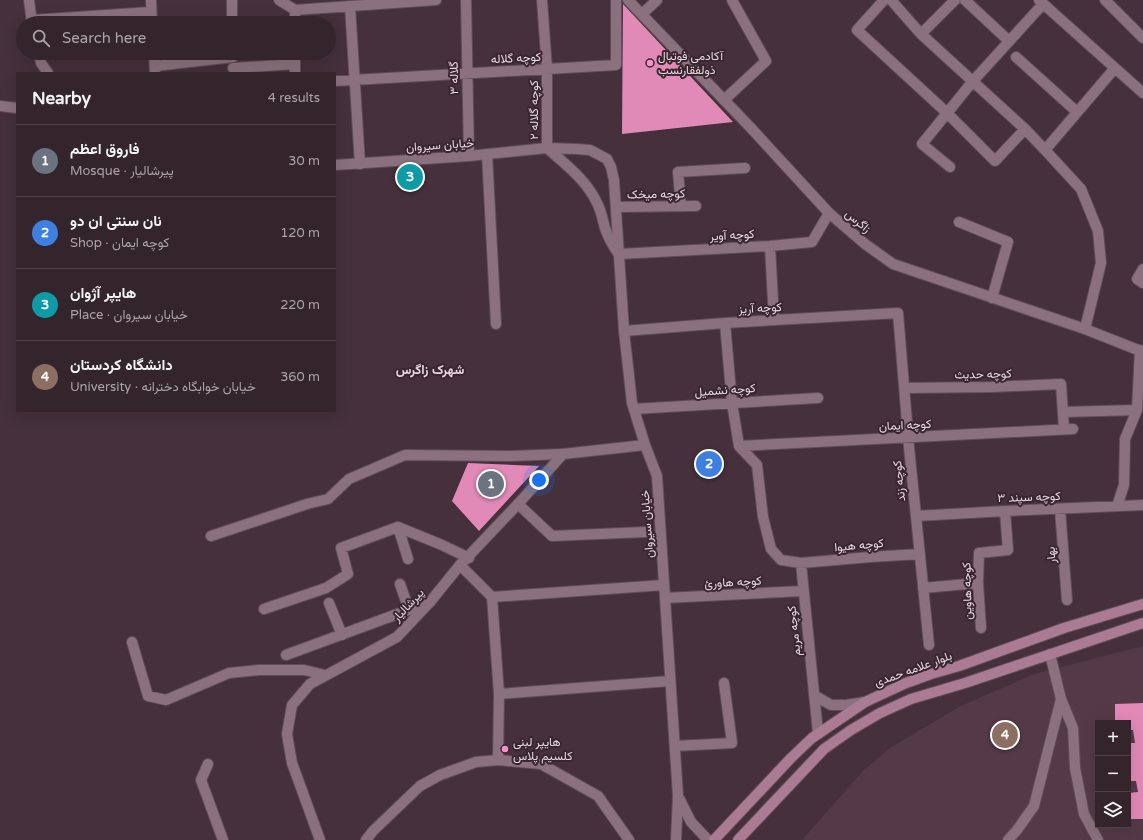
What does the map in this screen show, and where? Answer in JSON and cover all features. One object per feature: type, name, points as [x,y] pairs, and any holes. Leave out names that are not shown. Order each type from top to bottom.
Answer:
[{"type":"main road","name":"بلوار علامه حمدی","points":[[714,840],[791,758],[812,738],[865,702],[906,683],[931,674],[959,666],[1064,628],[1143,604]]},
{"type":"main road","points":[[738,840],[824,749],[851,730],[880,714],[911,699],[965,683],[1143,622]]},
{"type":"main road","points":[[959,666],[965,683]]},
{"type":"street","points":[[29,0],[31,16]]},
{"type":"street","points":[[151,0],[151,16]]},
{"type":"street","points":[[232,0],[232,16]]},
{"type":"street","points":[[279,0],[295,10],[335,3],[350,6],[400,1],[436,0]]},
{"type":"street","name":"گلاله ۳","points":[[466,0],[469,156]]},
{"type":"street","name":"کوچه گلاله ۲","points":[[542,0],[547,69],[547,148]]},
{"type":"street","name":"کوچه گلاله","points":[[336,81],[616,65],[616,0]]},
{"type":"street","name":"زاگرس","points":[[628,0],[830,213],[865,244],[893,264],[1085,329],[1142,351]]},
{"type":"street","points":[[642,14],[657,0]]},
{"type":"street","points":[[724,100],[766,61],[732,0]]},
{"type":"street","points":[[884,0],[857,30],[946,112],[996,161],[1025,129]]},
{"type":"street","points":[[891,0],[921,34],[1025,129],[1080,189],[1098,231],[1101,263],[1085,329]]},
{"type":"street","points":[[921,34],[955,0]]},
{"type":"street","points":[[965,0],[1008,41]]},
{"type":"street","points":[[1105,0],[1143,38]]},
{"type":"street","points":[[950,167],[922,144],[946,112],[1041,2],[1143,93]]},
{"type":"street","points":[[350,6],[360,164]]},
{"type":"street","points":[[295,10],[295,16]]},
{"type":"street","points":[[98,16],[151,12]]},
{"type":"street","points":[[1016,56],[1077,112]]},
{"type":"street","points":[[40,60],[47,72]]},
{"type":"street","points":[[154,60],[155,70],[233,63],[295,68]]},
{"type":"street","points":[[1045,150],[1115,68]]},
{"type":"street","points":[[0,106],[16,108]]},
{"type":"street","name":"خیابان سیروان","points":[[547,148],[587,185],[598,205],[610,241],[619,254]]},
{"type":"street","name":"خیابان سیروان","points":[[336,165],[469,156],[547,148],[590,150],[607,159],[611,167],[614,180],[624,330],[634,409],[644,446],[657,476],[678,796],[676,840]]},
{"type":"street","points":[[487,154],[496,324]]},
{"type":"street","points":[[681,206],[678,172],[745,168]]},
{"type":"street","name":"کوچه میخک","points":[[616,207],[696,206]]},
{"type":"street","name":"کوچه آویر","points":[[619,254],[770,246],[812,242],[830,213]]},
{"type":"street","points":[[959,222],[1008,242],[992,298]]},
{"type":"street","points":[[770,246],[774,320]]},
{"type":"street","points":[[1143,269],[1137,279],[1143,282]]},
{"type":"street","name":"کوچه آریز","points":[[624,330],[898,313]]},
{"type":"street","name":"کوچه زند","points":[[898,313],[908,438],[929,646]]},
{"type":"street","points":[[725,323],[732,403],[739,446]]},
{"type":"street","points":[[1117,506],[1124,485],[1125,438],[1137,410],[1142,351]]},
{"type":"street","name":"کوچه حدیث","points":[[904,388],[992,387],[1062,384],[1063,412]]},
{"type":"street","name":"کوچه نشمیل","points":[[634,409],[818,398]]},
{"type":"street","points":[[1063,412],[1137,410]]},
{"type":"street","name":"کوچه ایمان","points":[[739,446],[1068,429],[1063,412]]},
{"type":"street","points":[[211,536],[307,504],[328,499],[349,479],[405,455],[511,456],[563,454],[644,446]]},
{"type":"street","name":"کوچه هیوا","points":[[739,446],[757,465],[763,517],[771,549],[782,560],[801,564],[920,554]]},
{"type":"street","name":"پیرشالیار","points":[[320,840],[292,763],[287,734],[292,705],[310,684],[325,674],[396,637],[430,602],[460,565],[469,558],[563,454]]},
{"type":"street","points":[[518,504],[552,536],[644,532]]},
{"type":"street","name":"کوچه سپند ۳","points":[[916,516],[1005,510],[1143,505]]},
{"type":"street","name":"بهار","points":[[1060,509],[1067,600]]},
{"type":"street","name":"کوچه هاوین","points":[[981,628],[978,583],[979,553],[1008,550],[1005,510]]},
{"type":"street","points":[[264,609],[326,588],[348,574],[341,548],[398,527],[469,558]]},
{"type":"street","points":[[398,527],[408,559]]},
{"type":"street","name":"کوچه مریم","points":[[801,564],[818,734]]},
{"type":"street","points":[[460,565],[492,597],[498,694],[498,760]]},
{"type":"street","points":[[922,588],[978,583]]},
{"type":"street","points":[[400,584],[409,610]]},
{"type":"street","points":[[492,597],[664,585]]},
{"type":"street","name":"کوچه هاورئ","points":[[665,598],[803,591]]},
{"type":"street","points":[[286,655],[342,636],[430,602]]},
{"type":"street","points":[[329,603],[342,636]]},
{"type":"street","points":[[132,642],[148,696],[166,700],[229,673],[259,670],[304,670],[325,674]]},
{"type":"street","points":[[1050,654],[1061,699],[1073,728],[1075,768],[1084,814],[1098,840]]},
{"type":"street","points":[[498,694],[670,681]]},
{"type":"street","points":[[675,746],[732,743],[724,683]]},
{"type":"street","points":[[814,695],[831,705],[846,705],[865,702]]},
{"type":"street","points":[[1008,840],[1018,830],[1034,806],[1061,699]]},
{"type":"street","points":[[366,840],[420,786],[440,774],[476,762],[498,760],[541,764],[598,796],[629,840]]},
{"type":"street","points":[[208,764],[201,780],[223,840]]},
{"type":"street","points":[[678,796],[691,822],[708,840]]},
{"type":"shaded area","points":[[1143,646],[1143,840],[802,840],[863,771],[890,748],[959,707],[1034,674]]},
{"type":"building","name":"آکادمی فوتبال ذولفقارنسب","points":[[623,4],[733,122],[622,134]]},
{"type":"building","points":[[416,168],[416,187],[403,186],[403,169]]},
{"type":"building","points":[[717,458],[719,470],[701,469],[700,460]]},
{"type":"building","points":[[468,463],[539,466],[479,531],[452,501]]},
{"type":"building","points":[[1143,703],[1143,819],[1131,819],[1131,793],[1138,792],[1136,781],[1131,781],[1131,743],[1135,743],[1133,730],[1131,730],[1131,720],[1115,720],[1115,704]]},
{"type":"place","name":"آکادمی فوتبال ذولفقارنسب","points":[[650,63]]},
{"type":"place","name":"هایپر آژوان","points":[[410,177]]},
{"type":"place","name":"نان سنتی ان دو","points":[[709,464]]},
{"type":"place","name":"فاروق اعظم","points":[[491,484]]},
{"type":"place","name":"دانشگاه کردستان","points":[[1005,735]]},
{"type":"place","name":"هایپر لبنی کلسیم پلاس","points":[[505,749]]},
{"type":"district","name":"شهرک زاگرس","points":[[430,369]]}]
